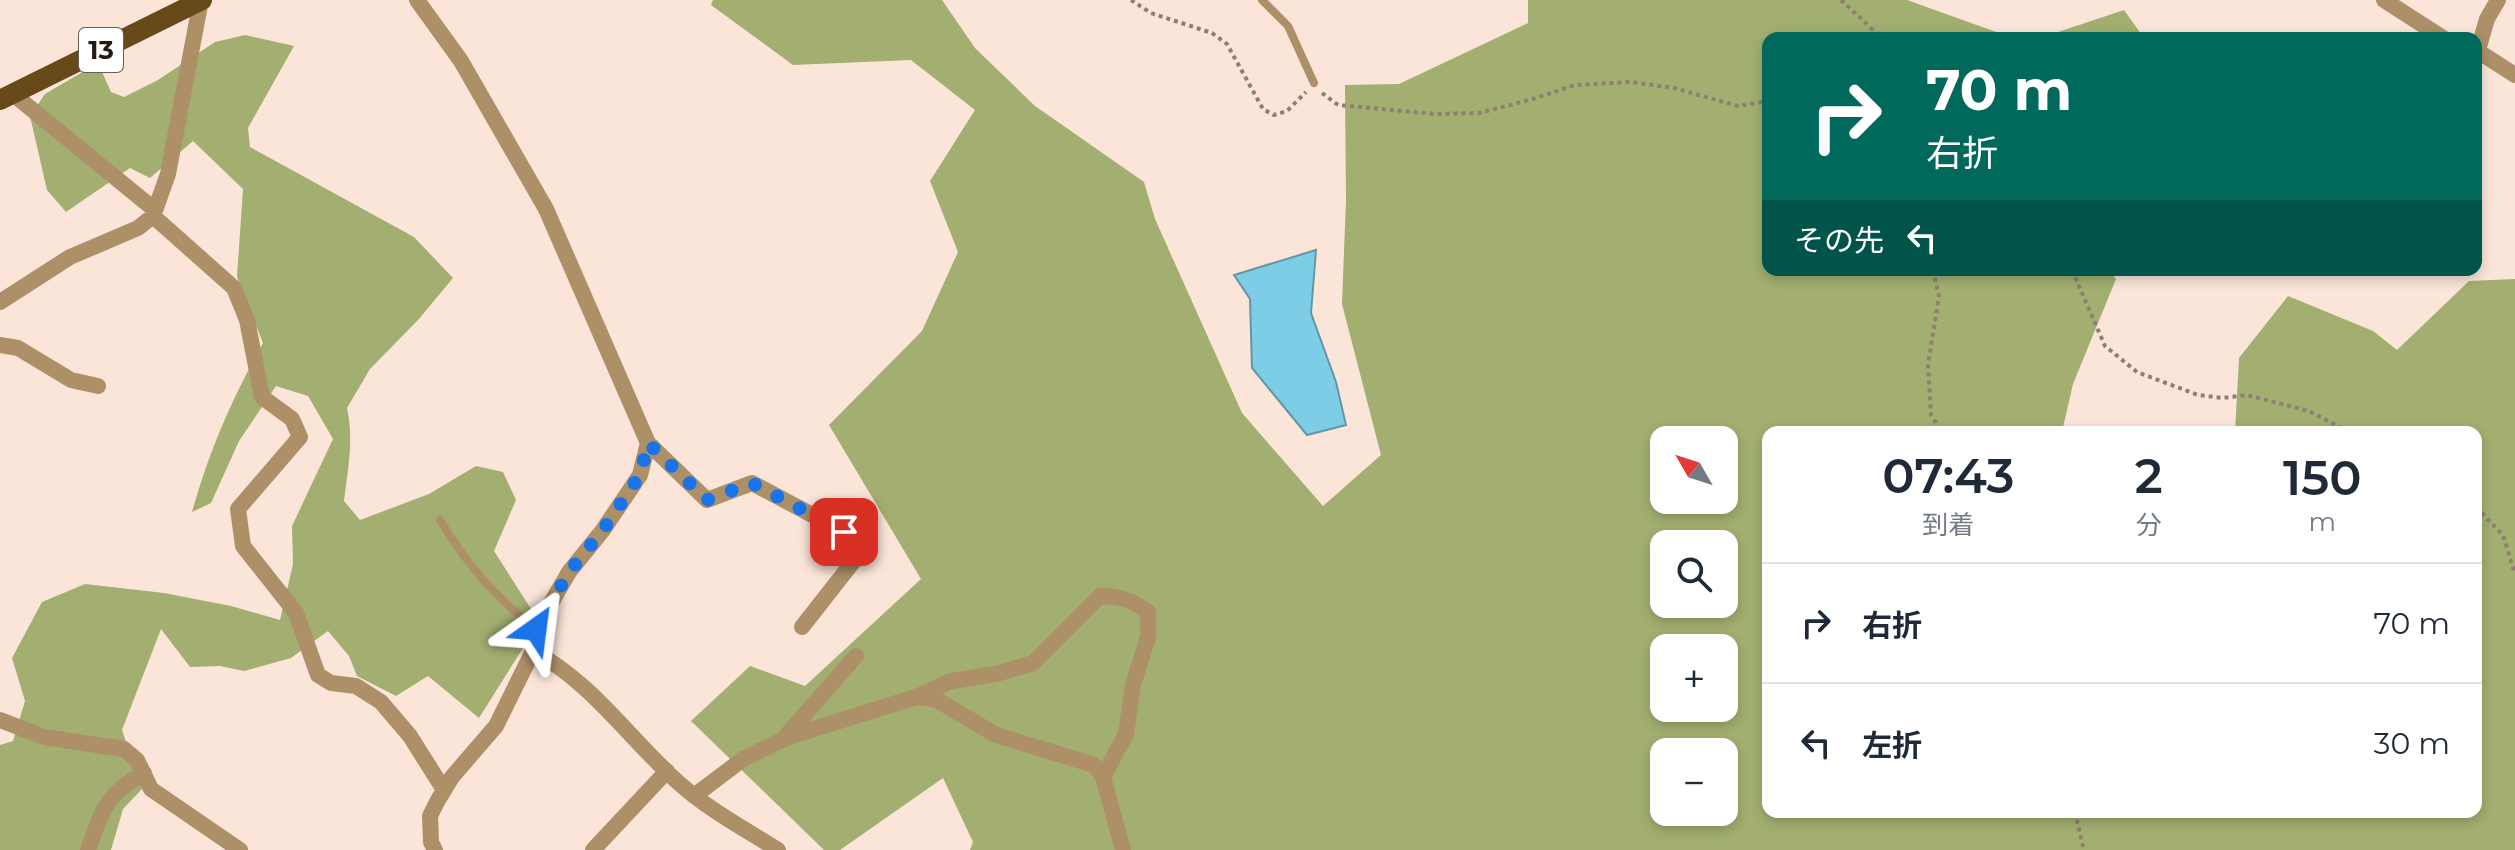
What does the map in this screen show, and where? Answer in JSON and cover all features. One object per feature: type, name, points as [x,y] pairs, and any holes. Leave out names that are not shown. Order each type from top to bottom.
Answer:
[{"type":"main road","name":"13","points":[[7,97],[202,0]]},
{"type":"street","points":[[0,302],[70,257],[138,228],[154,213],[168,174],[202,0]]},
{"type":"street","points":[[417,0],[461,61],[546,209],[648,443],[707,500],[752,483],[867,544],[802,627]]},
{"type":"street","points":[[2384,0],[2434,32]]},
{"type":"street","points":[[2482,35],[2498,0]]},
{"type":"street","points":[[2482,54],[2515,75]]},
{"type":"street","points":[[7,97],[154,213],[234,288],[247,320],[262,397],[292,419],[300,437],[238,509],[243,546],[296,613],[318,675],[331,683],[356,686],[381,702],[410,736],[444,790]]},
{"type":"street","points":[[0,345],[18,348],[71,380],[98,386]]},
{"type":"street","points":[[435,850],[431,842],[430,816],[444,790],[496,726],[533,651],[536,629],[569,572],[603,530],[640,475],[648,443]]},
{"type":"street","points":[[694,796],[743,759],[782,741],[916,697],[951,681],[996,674],[1033,663],[1100,596],[1116,596],[1136,603],[1148,612],[1148,637],[1133,685],[1126,734],[1103,777]]},
{"type":"street","points":[[533,651],[616,716],[694,796],[778,850]]},
{"type":"street","points":[[782,741],[856,656]]},
{"type":"street","points":[[916,697],[937,700],[996,735],[1094,765],[1103,777],[1123,850]]},
{"type":"street","points":[[0,720],[44,737],[124,749],[137,760],[151,789],[240,850]]},
{"type":"street","points":[[593,850],[667,771]]},
{"type":"street","points":[[88,850],[102,808],[114,793],[144,773]]},
{"type":"lane","points":[[1262,0],[1288,26],[1314,83]]},
{"type":"lane","points":[[440,520],[463,558],[482,581],[536,629]]},
{"type":"path","points":[[1131,0],[1151,13],[1212,33],[1227,44],[1263,109],[1274,115],[1287,111],[1314,83],[1338,105],[1435,114],[1479,113],[1575,85],[1631,82],[1674,88],[1738,106],[1762,102]]},
{"type":"path","points":[[1841,0],[1876,32]]},
{"type":"path","points":[[1934,276],[1939,296],[1928,365],[1931,415],[1938,426]]},
{"type":"path","points":[[2075,276],[2105,346],[2137,372],[2198,395],[2223,398],[2247,395],[2309,411],[2338,426]]},
{"type":"path","points":[[2482,513],[2503,535],[2515,574]]},
{"type":"path","points":[[2076,818],[2084,850]]},
{"type":"green space","points":[[713,0],[942,0],[975,48],[1035,106],[1144,182],[1155,219],[1242,413],[1323,506],[1381,455],[1342,304],[1346,200],[1345,85],[1399,84],[1528,23],[1528,0],[1907,0],[1996,32],[1762,32],[1762,276],[2114,276],[2116,279],[2073,384],[2063,426],[1762,426],[1762,818],[2482,818],[2482,426],[2235,426],[2239,358],[2288,296],[2373,331],[2397,350],[2469,281],[2515,279],[2515,850],[970,850],[973,842],[943,778],[840,850],[824,850],[691,721],[750,666],[805,686],[921,579],[829,425],[922,331],[958,252],[930,181],[975,110],[911,60],[793,65],[711,5]]},
{"type":"green space","points":[[2124,10],[2140,32],[2058,32]]},
{"type":"green space","points":[[245,35],[294,46],[248,128],[250,147],[414,237],[453,278],[418,320],[370,369],[347,408],[350,443],[344,501],[360,520],[429,494],[476,466],[503,472],[516,500],[494,551],[531,609],[523,648],[479,718],[428,676],[396,696],[357,676],[349,656],[328,631],[291,658],[244,671],[220,666],[190,667],[161,629],[122,730],[142,789],[123,809],[111,850],[0,850],[0,745],[13,741],[25,701],[12,658],[42,602],[85,584],[164,593],[231,606],[280,620],[293,564],[292,526],[333,439],[308,396],[276,386],[239,441],[211,503],[192,512],[222,425],[263,343],[237,277],[243,189],[193,141],[150,178],[130,168],[66,212],[47,190],[30,116],[45,94],[98,63],[111,92],[124,97],[158,80],[215,42]]},
{"type":"water","points":[[1316,250],[1311,313],[1336,382],[1346,425],[1307,435],[1252,368],[1250,299],[1234,275]]},
{"type":"route","points":[[536,629],[569,572],[603,530],[640,475],[648,443],[707,500],[752,483],[844,532]]}]
